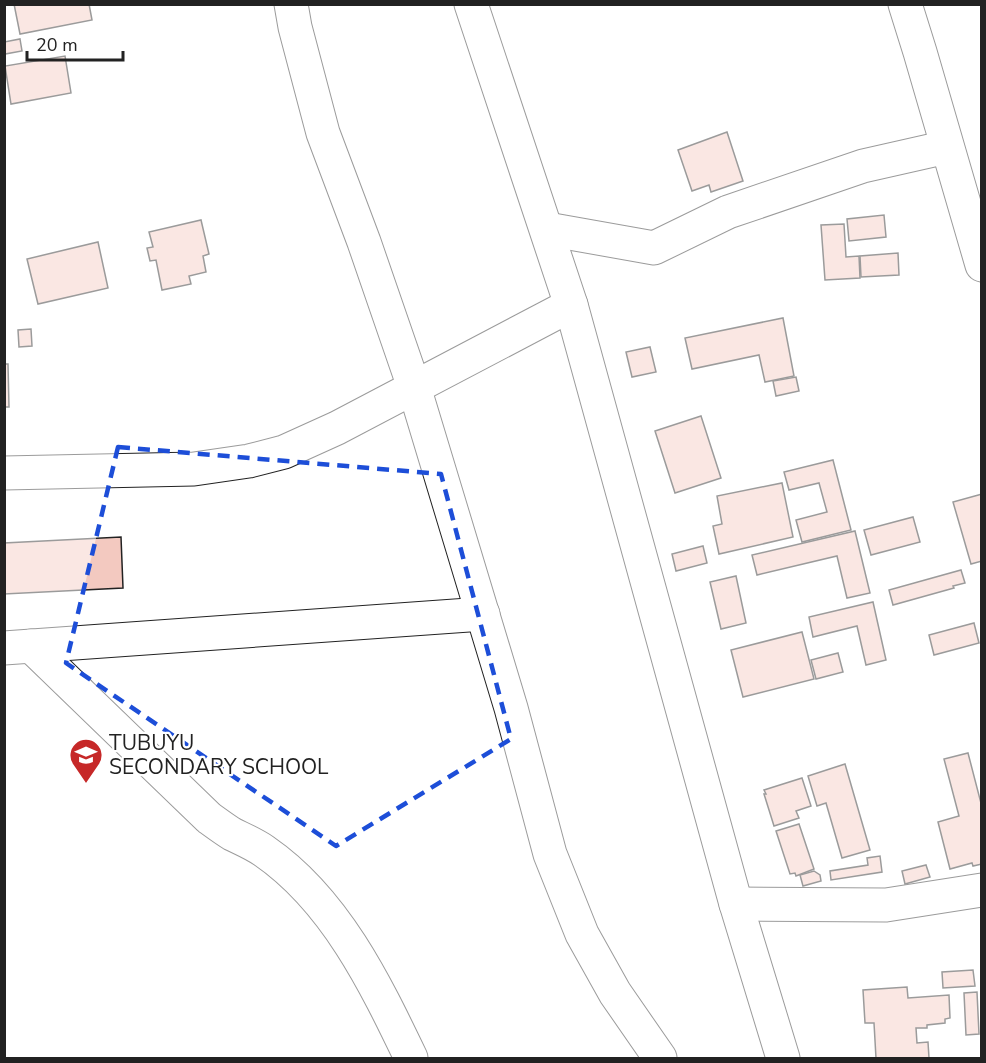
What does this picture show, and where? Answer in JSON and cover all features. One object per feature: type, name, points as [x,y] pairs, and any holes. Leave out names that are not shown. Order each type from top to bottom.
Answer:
[{"type":"street","points":[[291,4],[323,133],[364,242],[414,387],[511,708],[554,864],[582,934],[615,993],[660,1059]]},
{"type":"street","points":[[471,4],[572,305],[736,904],[783,1059]]},
{"type":"street","points":[[905,4],[981,265]]},
{"type":"street","points":[[547,229],[654,248],[728,212],[863,166],[947,147]]},
{"type":"street","points":[[4,473],[194,469],[249,461],[284,452],[337,428],[572,305]]},
{"type":"street","points":[[18,647],[483,614]]},
{"type":"street","points":[[18,647],[209,818],[229,832],[264,850],[294,876],[347,939],[390,1015],[411,1059]]},
{"type":"street","points":[[736,904],[886,905],[981,890]]},
{"type":"highlighted area","points":[[118,447],[441,474],[511,739],[336,846],[66,663]]},
{"type":"building","points":[[14,4],[89,4],[92,20],[20,34]]},
{"type":"building","points":[[20,39],[22,51],[5,54],[4,42]]},
{"type":"building","points":[[65,56],[71,93],[11,104],[5,66]]},
{"type":"building","points":[[727,132],[743,181],[711,192],[709,185],[692,191],[678,150]]},
{"type":"building","points":[[884,215],[886,237],[849,241],[847,219]]},
{"type":"building","points":[[201,220],[209,254],[203,256],[206,272],[189,276],[191,284],[162,290],[156,260],[150,261],[147,248],[153,247],[149,232]]},
{"type":"building","points":[[844,224],[846,257],[859,256],[860,278],[825,280],[821,225]]},
{"type":"building","points":[[98,242],[108,288],[38,304],[27,259]]},
{"type":"building","points":[[898,253],[899,275],[861,277],[860,256]]},
{"type":"building","points":[[783,318],[794,376],[765,382],[759,355],[692,369],[685,338]]},
{"type":"building","points":[[31,329],[32,346],[19,347],[18,330]]},
{"type":"building","points":[[650,347],[656,372],[632,377],[626,352]]},
{"type":"building","points":[[4,364],[8,364],[9,407],[4,407]]},
{"type":"building","points":[[796,377],[799,391],[776,396],[773,381]]},
{"type":"building","points":[[701,416],[721,478],[675,493],[655,431]]},
{"type":"building","points":[[833,460],[851,530],[802,542],[796,520],[827,512],[819,483],[789,490],[784,472]]},
{"type":"building","points":[[782,483],[793,537],[719,554],[713,526],[722,524],[717,496]]},
{"type":"building","points":[[982,494],[982,561],[971,564],[953,502]]},
{"type":"building","points":[[913,517],[920,542],[871,555],[864,530]]},
{"type":"building","points":[[855,531],[870,593],[847,598],[837,556],[757,575],[752,555]]},
{"type":"building","points":[[121,537],[123,588],[4,594],[4,543]]},
{"type":"building","points":[[703,546],[707,563],[676,571],[672,554]]},
{"type":"building","points":[[961,570],[965,583],[893,605],[889,590]]},
{"type":"building","points":[[736,576],[746,623],[721,629],[710,582]]},
{"type":"building","points":[[873,602],[886,660],[866,665],[857,626],[813,637],[809,617]]},
{"type":"building","points":[[974,623],[979,643],[934,655],[929,635]]},
{"type":"building","points":[[802,632],[814,679],[743,697],[731,650]]},
{"type":"building","points":[[838,653],[843,672],[816,679],[811,660]]},
{"type":"building","points":[[968,753],[982,807],[982,864],[973,866],[972,863],[950,869],[938,822],[959,816],[944,759]]},
{"type":"building","points":[[845,764],[870,850],[842,858],[826,803],[817,806],[808,776]]},
{"type":"building","points":[[802,778],[811,806],[796,811],[799,818],[774,826],[764,790]]},
{"type":"building","points":[[799,824],[814,869],[796,876],[795,873],[790,874],[776,831]]},
{"type":"building","points":[[880,856],[882,872],[831,880],[830,871],[868,865],[867,858]]},
{"type":"building","points":[[926,865],[930,877],[905,884],[902,871]]},
{"type":"building","points":[[814,871],[820,875],[821,881],[803,886],[800,875]]},
{"type":"building","points":[[973,970],[975,986],[943,988],[942,972]]},
{"type":"building","points":[[907,987],[908,998],[949,995],[950,1018],[945,1019],[945,1023],[927,1025],[927,1028],[916,1028],[917,1043],[928,1042],[929,1058],[876,1058],[874,1023],[865,1023],[863,990]]},
{"type":"building","points":[[977,992],[979,1034],[966,1035],[964,993]]},
{"type":"place","name":"TUBUYU SECONDARY SCHOOL","points":[[86,784]]}]
